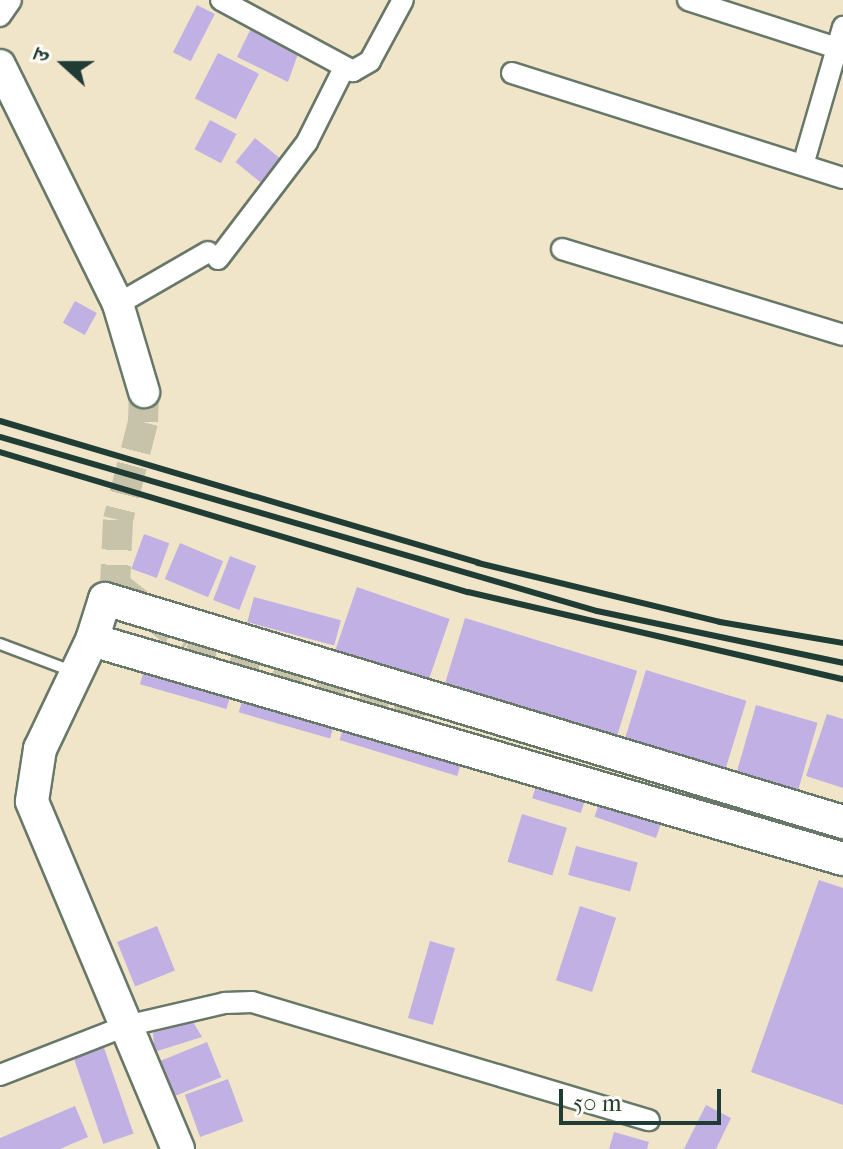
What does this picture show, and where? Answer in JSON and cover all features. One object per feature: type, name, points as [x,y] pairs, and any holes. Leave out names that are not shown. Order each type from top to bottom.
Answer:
[{"type":"highway","points":[[178,1149],[32,801],[40,749],[92,640],[105,599],[843,822]]},
{"type":"highway","points":[[92,640],[843,859]]},
{"type":"main road","points":[[0,65],[118,304],[144,392]]},
{"type":"street","points":[[0,16],[11,0]]},
{"type":"street","points":[[221,0],[343,70],[357,70],[370,61],[403,0]]},
{"type":"street","points":[[688,0],[837,48]]},
{"type":"street","points":[[803,165],[843,27]]},
{"type":"street","points":[[118,304],[213,255],[307,142],[343,70]]},
{"type":"street","points":[[512,73],[843,178]]},
{"type":"street","points":[[562,249],[843,335]]},
{"type":"street","points":[[0,1075],[126,1026],[225,1003],[252,1002],[649,1120]]},
{"type":"lane","points":[[0,644],[76,673]]},
{"type":"building","points":[[197,5],[215,14],[191,61],[173,52]]},
{"type":"building","points":[[254,22],[299,51],[288,82],[237,57]]},
{"type":"building","points":[[218,53],[259,74],[236,119],[195,98]]},
{"type":"building","points":[[210,120],[236,134],[221,163],[195,149]]},
{"type":"building","points":[[255,138],[280,158],[260,182],[235,162]]},
{"type":"building","points":[[75,301],[97,313],[85,335],[63,323]]},
{"type":"building","points":[[144,534],[169,543],[157,578],[131,569]]},
{"type":"building","points":[[180,543],[223,561],[208,597],[165,579]]},
{"type":"building","points":[[230,556],[256,566],[239,610],[213,600]]},
{"type":"building","points":[[357,587],[450,619],[427,686],[334,654]]},
{"type":"building","points":[[254,597],[341,620],[334,645],[247,622]]},
{"type":"building","points":[[465,618],[637,671],[615,742],[443,690]]},
{"type":"building","points":[[146,663],[233,688],[226,709],[140,684]]},
{"type":"building","points":[[646,670],[746,701],[726,769],[625,738]]},
{"type":"building","points":[[244,694],[335,720],[330,738],[239,712]]},
{"type":"building","points":[[756,705],[818,723],[798,790],[737,772]]},
{"type":"building","points":[[827,714],[843,719],[843,788],[806,776]]},
{"type":"building","points":[[346,719],[464,755],[457,776],[340,740]]},
{"type":"building","points":[[538,779],[587,794],[581,813],[532,798]]},
{"type":"building","points":[[602,795],[663,816],[656,838],[595,817]]},
{"type":"building","points":[[522,814],[567,828],[552,876],[507,862]]},
{"type":"building","points":[[576,846],[638,863],[630,892],[568,875]]},
{"type":"building","points":[[819,880],[843,888],[843,1105],[751,1072]]},
{"type":"building","points":[[580,906],[616,918],[592,992],[556,980]]},
{"type":"building","points":[[157,926],[175,971],[135,987],[117,942]]},
{"type":"building","points":[[430,941],[455,948],[433,1025],[408,1018]]},
{"type":"building","points":[[192,1020],[202,1037],[154,1052],[153,1030]]},
{"type":"building","points":[[101,1039],[134,1134],[103,1144],[71,1049]]},
{"type":"building","points":[[207,1042],[221,1077],[175,1096],[161,1061]]},
{"type":"building","points":[[228,1079],[243,1121],[200,1137],[185,1095]]},
{"type":"building","points":[[706,1105],[731,1118],[716,1149],[684,1149]]},
{"type":"building","points":[[75,1106],[88,1137],[60,1149],[0,1149],[0,1138]]},
{"type":"building","points":[[614,1132],[649,1142],[647,1149],[609,1149]]},
{"type":"tunnel","points":[[144,392],[143,422],[118,520],[115,585],[188,643],[394,705],[438,699]]},
{"type":"railway","points":[[0,421],[478,563],[720,622],[843,643]]},
{"type":"railway","points":[[0,437],[597,611],[843,663]]},
{"type":"railway","points":[[0,452],[468,592],[843,679]]}]
